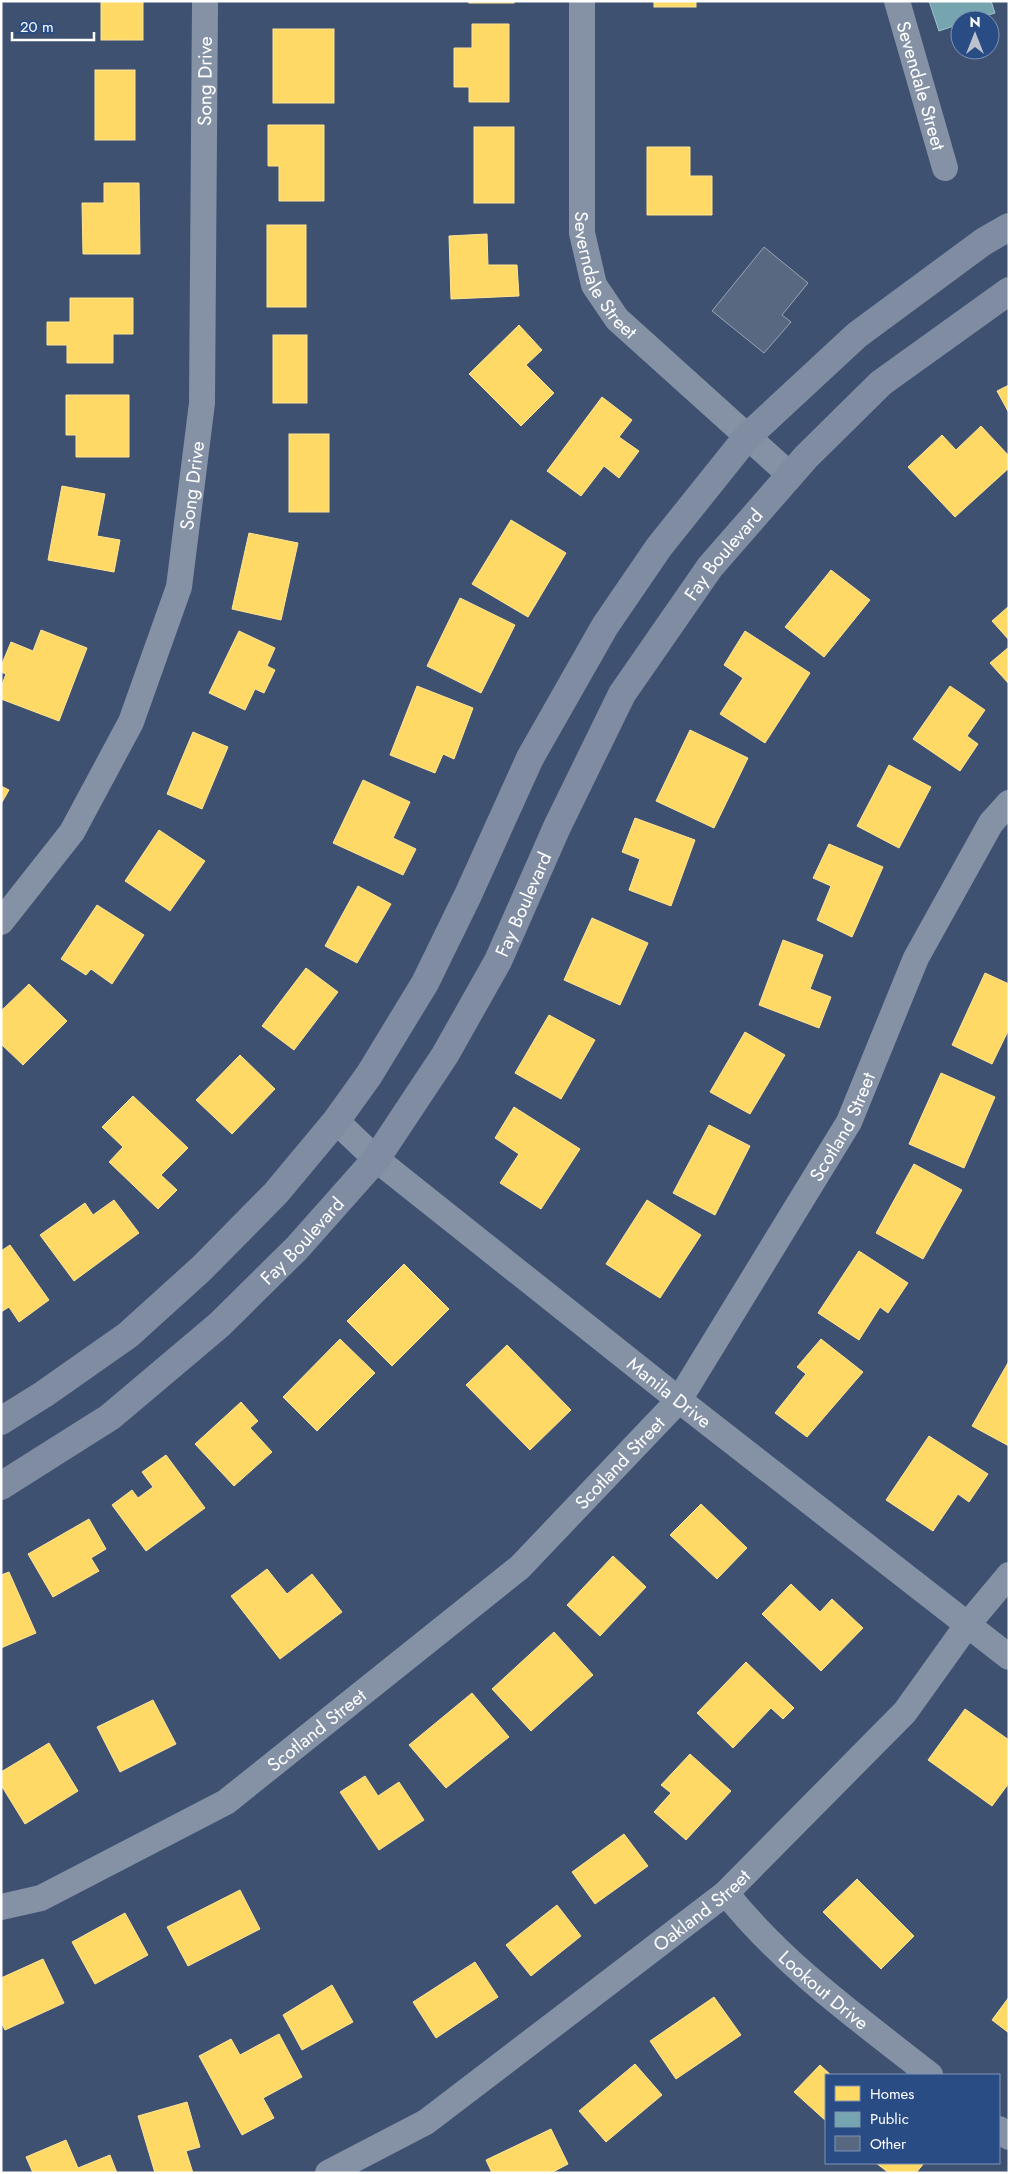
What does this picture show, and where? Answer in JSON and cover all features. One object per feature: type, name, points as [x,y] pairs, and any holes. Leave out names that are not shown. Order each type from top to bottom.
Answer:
[{"type":"main road","points":[[1,1421],[44,1394],[128,1335],[202,1268],[276,1193],[336,1121],[369,1075],[425,983],[468,895],[530,758],[605,626],[659,547],[747,437],[856,335],[983,242],[1009,227]]},
{"type":"main road","name":"Fay Boulevard","points":[[1,1486],[110,1417],[219,1325],[297,1248],[376,1159],[446,1056],[498,961],[557,827],[622,694],[710,567],[806,457],[881,384],[1009,291]]},
{"type":"street","name":"Song Drive","points":[[1,922],[72,832],[131,722],[180,587],[202,403],[205,1]]},
{"type":"street","name":"Severndale Street","points":[[582,1],[582,232],[594,285],[617,318],[790,475]]},
{"type":"street","name":"Sevendale Street","points":[[897,1],[945,168]]},
{"type":"street","name":"Scotland Street","points":[[1,1907],[41,1898],[226,1802],[520,1567],[679,1400],[849,1122],[916,958],[991,823],[1009,803]]},
{"type":"street","name":"Manila Drive","points":[[336,1121],[376,1159],[679,1400],[1009,1657]]},
{"type":"street","name":"Oakland Street","points":[[328,2173],[426,2122],[726,1893],[905,1712],[968,1624],[1009,1575]]},
{"type":"street","name":"Lookout Drive","points":[[726,1893],[756,1928],[810,1980],[929,2074]]},
{"type":"building: Homes","points":[[101,1],[143,1],[143,40],[101,40]]},
{"type":"building: Homes","points":[[469,1],[514,1],[514,3],[469,3]]},
{"type":"building: Homes","points":[[654,1],[696,1],[696,7],[654,7]]},
{"type":"building: Homes","points":[[472,24],[509,24],[509,102],[469,102],[469,87],[454,87],[454,48],[472,48]]},
{"type":"building: Homes","points":[[273,29],[334,29],[334,103],[273,103]]},
{"type":"building: Homes","points":[[95,70],[135,70],[135,140],[95,140]]},
{"type":"building: Homes","points":[[268,125],[324,125],[324,201],[279,201],[279,166],[268,166]]},
{"type":"building: Homes","points":[[474,127],[514,127],[514,203],[474,203]]},
{"type":"building: Homes","points":[[647,147],[690,147],[690,176],[712,176],[712,215],[647,215]]},
{"type":"building: Homes","points":[[104,183],[139,183],[140,254],[83,254],[82,203],[104,203]]},
{"type":"building: Homes","points":[[267,225],[306,225],[306,307],[267,307]]},
{"type":"building: Homes","points":[[487,234],[488,265],[517,265],[519,296],[451,299],[449,236]]},
{"type":"building: Homes","points":[[70,298],[133,298],[133,334],[113,334],[113,363],[67,363],[67,345],[47,345],[47,322],[70,322]]},
{"type":"building: Homes","points":[[519,325],[542,350],[526,365],[554,393],[521,426],[469,374]]},
{"type":"building: Homes","points":[[273,335],[307,335],[307,403],[273,403]]},
{"type":"building: Homes","points":[[1009,385],[1009,413],[997,391]]},
{"type":"building: Homes","points":[[66,395],[129,395],[129,457],[76,457],[76,435],[66,435]]},
{"type":"building: Homes","points":[[602,397],[632,420],[619,437],[639,451],[619,478],[604,466],[581,496],[547,471]]},
{"type":"building: Homes","points":[[981,426],[1009,456],[1009,468],[955,517],[908,467],[942,435],[956,450]]},
{"type":"building: Homes","points":[[289,434],[329,434],[329,512],[289,512]]},
{"type":"building: Homes","points":[[62,486],[105,494],[97,536],[120,540],[114,572],[48,560]]},
{"type":"building: Homes","points":[[511,520],[566,553],[528,617],[472,584]]},
{"type":"building: Homes","points":[[249,533],[298,543],[281,620],[232,609]]},
{"type":"building: Homes","points":[[831,570],[870,600],[824,657],[785,627]]},
{"type":"building: Homes","points":[[460,598],[515,625],[481,693],[427,666]]},
{"type":"building: Homes","points":[[1009,606],[1009,640],[992,621]]},
{"type":"building: Homes","points":[[41,630],[87,648],[59,721],[1,699],[1,687],[6,674],[1,672],[1,666],[11,642],[33,651]]},
{"type":"building: Homes","points":[[239,631],[275,648],[267,666],[275,670],[264,693],[255,689],[245,710],[209,693]]},
{"type":"building: Homes","points":[[745,631],[810,673],[765,743],[720,714],[743,678],[724,665]]},
{"type":"building: Homes","points":[[1009,647],[1009,684],[990,663]]},
{"type":"building: Homes","points":[[417,686],[473,708],[454,759],[443,754],[435,773],[390,755]]},
{"type":"building: Homes","points":[[950,686],[985,710],[967,736],[978,744],[960,771],[913,739]]},
{"type":"building: Homes","points":[[690,730],[748,758],[714,828],[656,801]]},
{"type":"building: Homes","points":[[193,732],[228,747],[202,809],[167,794]]},
{"type":"building: Homes","points":[[889,765],[931,787],[899,848],[857,826]]},
{"type":"building: Homes","points":[[363,780],[410,802],[393,838],[416,849],[403,875],[333,843]]},
{"type":"building: Homes","points":[[1,786],[9,790],[1,804]]},
{"type":"building: Homes","points":[[635,818],[695,840],[671,906],[629,890],[640,859],[622,852]]},
{"type":"building: Homes","points":[[159,830],[205,861],[170,911],[125,881]]},
{"type":"building: Homes","points":[[829,844],[883,867],[852,937],[817,920],[831,886],[813,878]]},
{"type":"building: Homes","points":[[358,886],[391,904],[357,963],[325,946]]},
{"type":"building: Homes","points":[[97,905],[144,935],[112,984],[91,969],[86,975],[61,959]]},
{"type":"building: Homes","points":[[592,918],[648,943],[620,1005],[564,980]]},
{"type":"building: Homes","points":[[783,940],[823,955],[810,989],[831,997],[819,1028],[759,1005]]},
{"type":"building: Homes","points":[[306,968],[338,992],[294,1050],[262,1026]]},
{"type":"building: Homes","points":[[985,973],[1009,984],[1009,1029],[992,1064],[952,1045]]},
{"type":"building: Homes","points":[[29,984],[67,1021],[23,1065],[1,1044],[1,1011]]},
{"type":"building: Homes","points":[[549,1015],[595,1040],[561,1099],[515,1073]]},
{"type":"building: Homes","points":[[745,1032],[785,1055],[750,1114],[710,1092]]},
{"type":"building: Homes","points":[[240,1055],[275,1089],[232,1134],[196,1100]]},
{"type":"building: Homes","points":[[941,1073],[995,1097],[964,1168],[909,1144]]},
{"type":"building: Homes","points":[[133,1096],[188,1148],[161,1175],[177,1190],[158,1209],[109,1162],[123,1147],[102,1127]]},
{"type":"building: Homes","points":[[514,1107],[580,1149],[541,1209],[500,1183],[519,1154],[495,1138]]},
{"type":"building: Homes","points":[[709,1125],[750,1146],[715,1215],[673,1193]]},
{"type":"building: Homes","points":[[914,1164],[962,1190],[923,1259],[876,1233]]},
{"type":"building: Homes","points":[[114,1200],[139,1233],[74,1281],[40,1235],[85,1203],[93,1215]]},
{"type":"building: Homes","points":[[647,1200],[701,1235],[660,1298],[606,1264]]},
{"type":"building: Homes","points":[[10,1245],[49,1300],[19,1322],[9,1307],[1,1312],[1,1251]]},
{"type":"building: Homes","points":[[859,1251],[908,1283],[888,1313],[880,1307],[859,1340],[818,1313]]},
{"type":"building: Homes","points":[[404,1264],[449,1309],[392,1366],[347,1321]]},
{"type":"building: Homes","points":[[340,1339],[375,1373],[317,1431],[283,1397]]},
{"type":"building: Homes","points":[[821,1339],[863,1372],[807,1437],[775,1413],[806,1374],[797,1367]]},
{"type":"building: Homes","points":[[507,1345],[571,1410],[530,1450],[466,1385]]},
{"type":"building: Homes","points":[[1009,1361],[1009,1446],[972,1426]]},
{"type":"building: Homes","points":[[241,1402],[258,1421],[250,1428],[272,1452],[234,1486],[195,1444]]},
{"type":"building: Homes","points":[[929,1436],[988,1474],[969,1502],[958,1494],[933,1531],[886,1500]]},
{"type":"building: Homes","points":[[166,1455],[205,1508],[146,1551],[112,1505],[132,1490],[138,1498],[153,1487],[142,1472]]},
{"type":"building: Homes","points":[[701,1504],[747,1548],[717,1579],[670,1535]]},
{"type":"building: Homes","points":[[89,1519],[106,1549],[91,1558],[99,1571],[53,1597],[28,1554]]},
{"type":"building: Homes","points":[[613,1556],[646,1587],[600,1636],[567,1605]]},
{"type":"building: Homes","points":[[267,1569],[287,1594],[312,1574],[342,1612],[280,1659],[231,1596]]},
{"type":"building: Homes","points":[[9,1572],[36,1633],[1,1648],[1,1575]]},
{"type":"building: Homes","points":[[791,1584],[820,1612],[832,1599],[863,1628],[821,1671],[762,1614]]},
{"type":"building: Homes","points":[[554,1632],[593,1675],[531,1731],[492,1689]]},
{"type":"building: Homes","points":[[746,1662],[794,1708],[783,1719],[771,1708],[733,1748],[697,1713]]},
{"type":"building: Homes","points":[[472,1693],[509,1737],[446,1788],[409,1745]]},
{"type":"building: Homes","points":[[153,1700],[176,1744],[120,1772],[97,1727]]},
{"type":"building: Homes","points":[[965,1709],[1009,1740],[1009,1783],[992,1806],[928,1760]]},
{"type":"building: Homes","points":[[49,1743],[78,1791],[25,1824],[1,1785],[1,1772]]},
{"type":"building: Homes","points":[[690,1754],[731,1791],[686,1840],[654,1812],[671,1793],[661,1785]]},
{"type":"building: Homes","points":[[365,1776],[378,1796],[399,1782],[424,1820],[379,1850],[340,1792]]},
{"type":"building: Homes","points":[[624,1834],[648,1866],[595,1904],[572,1872]]},
{"type":"building: Homes","points":[[857,1879],[914,1936],[881,1969],[823,1912]]},
{"type":"building: Homes","points":[[240,1890],[260,1929],[188,1966],[167,1927]]},
{"type":"building: Homes","points":[[557,1905],[581,1936],[531,1976],[506,1945]]},
{"type":"building: Homes","points":[[125,1913],[148,1955],[95,1984],[72,1942]]},
{"type":"building: Homes","points":[[43,1959],[64,2003],[5,2030],[1,2022],[1,1978]]},
{"type":"building: Homes","points":[[475,1962],[498,1997],[436,2038],[413,2002]]},
{"type":"building: Homes","points":[[332,1985],[353,2022],[302,2050],[283,2015]]},
{"type":"building: Homes","points":[[714,1997],[741,2035],[676,2079],[650,2041]]},
{"type":"building: Homes","points":[[1009,1997],[1009,2033],[992,2020]]},
{"type":"building: Homes","points":[[279,2034],[302,2077],[263,2098],[274,2118],[242,2135],[199,2056],[231,2039],[240,2055]]},
{"type":"building: Homes","points":[[635,2064],[662,2095],[606,2142],[579,2111]]},
{"type":"building: Homes","points":[[820,2065],[830,2074],[825,2074],[825,2120],[794,2092]]},
{"type":"building: Homes","points":[[187,2102],[200,2147],[186,2151],[193,2173],[155,2173],[138,2116]]},
{"type":"building: Homes","points":[[551,2129],[568,2164],[551,2173],[492,2173],[486,2160]]},
{"type":"building: Homes","points":[[66,2140],[78,2168],[110,2155],[117,2173],[33,2173],[26,2157]]},
{"type":"building: Homes","points":[[877,2164],[923,2164],[916,2173],[889,2173]]},
{"type":"building: Public","points":[[929,1],[991,1],[994,10],[950,10],[950,27],[939,31]]},
{"type":"building: Other","points":[[764,247],[808,283],[782,315],[791,322],[764,353],[712,311]]}]
